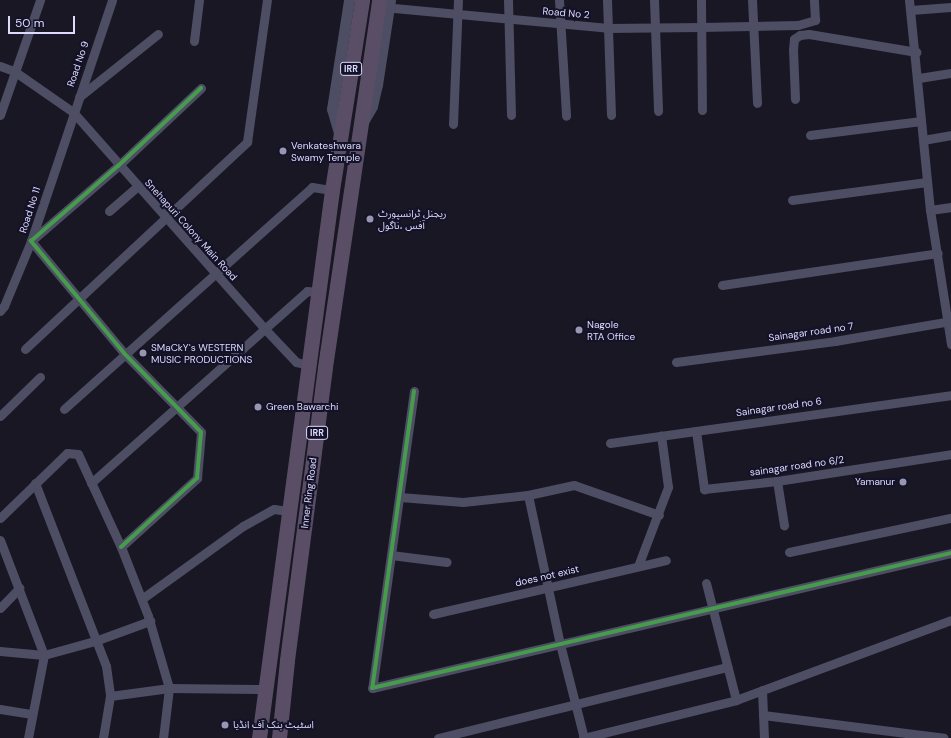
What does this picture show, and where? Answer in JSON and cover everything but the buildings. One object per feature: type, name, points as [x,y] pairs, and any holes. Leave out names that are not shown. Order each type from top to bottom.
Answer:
[{"type":"highway","name":"IRR","points":[[340,138],[362,0]]},
{"type":"highway","name":"Inner Ring Road","points":[[279,738],[296,589],[358,129],[384,3]]},
{"type":"highway","name":"Inner Ring Road","points":[[259,738],[288,511],[340,138]]},
{"type":"street","points":[[0,114],[40,0]]},
{"type":"street","name":"Road No 9","points":[[73,112],[112,0]]},
{"type":"street","points":[[194,41],[199,0]]},
{"type":"street","points":[[25,349],[168,218],[247,142],[267,0]]},
{"type":"street","points":[[340,138],[332,110],[349,0]]},
{"type":"street","points":[[453,124],[456,13],[458,0]]},
{"type":"street","points":[[508,0],[511,115]]},
{"type":"street","points":[[559,0],[559,24],[566,116]]},
{"type":"street","points":[[607,0],[611,115]]},
{"type":"street","points":[[654,0],[658,111]]},
{"type":"street","points":[[701,0],[702,110]]},
{"type":"street","points":[[752,0],[758,103]]},
{"type":"street","name":"Road No 2","points":[[384,3],[456,13],[559,24],[608,28],[654,28],[753,24],[798,25],[815,20],[814,0]]},
{"type":"street","points":[[909,0],[919,78],[921,121],[930,210],[950,321],[951,344]]},
{"type":"street","points":[[911,10],[951,7]]},
{"type":"street","points":[[78,98],[158,34]]},
{"type":"street","points":[[795,99],[793,50],[794,39],[800,35],[808,34],[916,52]]},
{"type":"street","name":"Snehapuri Colony Main Road","points":[[0,66],[14,71],[73,112],[118,166],[168,218],[215,274],[264,328],[296,362],[308,365]]},
{"type":"street","points":[[919,78],[951,73]]},
{"type":"street","points":[[121,547],[197,478],[200,432],[124,353],[31,241],[118,166],[201,88]]},
{"type":"street","name":"Road No 11","points":[[0,310],[31,241],[73,112]]},
{"type":"street","points":[[810,135],[921,121]]},
{"type":"street","points":[[923,140],[951,135]]},
{"type":"street","points":[[792,200],[927,182]]},
{"type":"street","points":[[109,211],[138,186]]},
{"type":"street","points":[[64,409],[124,353],[312,187],[332,190]]},
{"type":"street","points":[[930,210],[951,207]]},
{"type":"street","points":[[722,285],[938,253]]},
{"type":"street","points":[[91,484],[307,291],[319,292]]},
{"type":"street","name":"Sainagar road no 7","points":[[676,362],[835,341],[950,321]]},
{"type":"street","points":[[0,416],[40,377]]},
{"type":"street","points":[[414,391],[372,688],[713,610],[951,553]]},
{"type":"street","name":"Sainagar road no 6","points":[[610,443],[951,395]]},
{"type":"street","name":"sainagar road no 6/2","points":[[696,430],[704,489],[777,481],[951,454]]},
{"type":"street","points":[[638,566],[659,515],[668,487],[661,435]]},
{"type":"street","points":[[0,518],[67,453],[73,451],[78,454],[143,598],[150,621],[169,688],[163,738]]},
{"type":"street","points":[[777,481],[784,525]]},
{"type":"street","points":[[35,483],[95,641],[106,666],[110,696],[103,738]]},
{"type":"street","points":[[400,497],[463,502],[528,495],[574,485],[659,515]]},
{"type":"street","points":[[528,495],[549,587],[560,644],[583,738],[736,700],[951,620]]},
{"type":"street","points":[[143,598],[214,544],[249,522],[274,509],[288,511]]},
{"type":"street","points":[[789,552],[951,518]]},
{"type":"street","points":[[0,540],[44,655],[31,714],[28,738]]},
{"type":"street","points":[[391,555],[447,562]]},
{"type":"street","name":"does not exist","points":[[433,614],[666,560]]},
{"type":"street","points":[[706,583],[736,700]]},
{"type":"street","points":[[0,608],[19,588]]},
{"type":"street","points":[[0,651],[44,655],[95,641],[150,621]]},
{"type":"street","points":[[438,738],[727,667]]},
{"type":"street","points":[[110,696],[169,688],[265,689]]},
{"type":"street","points":[[762,690],[764,738]]},
{"type":"street","points":[[0,710],[31,714]]},
{"type":"street","points":[[763,715],[944,738]]},
{"type":"cycle path","points":[[121,547],[197,478],[201,432],[124,353],[31,241],[118,166],[201,88]]},
{"type":"cycle path","points":[[414,391],[372,688],[951,553]]},
{"type":"place","name":"Venkateshwara Swamy Temple","points":[[283,151]]},
{"type":"place","name":"ریجنل ٹرانسپورٹ آفس ،ناگول","points":[[370,219]]},
{"type":"place","name":"Nagole RTA Office","points":[[579,330]]},
{"type":"place","name":"SMaCkY's WESTERN MUSIC PRODUCTIONS","points":[[143,353]]},
{"type":"place","name":"Green Bawarchi","points":[[258,407]]},
{"type":"place","name":"Yamanur","points":[[903,482]]},
{"type":"place","name":"اسٹیٹ بنک آف انڈیا","points":[[225,725]]}]
